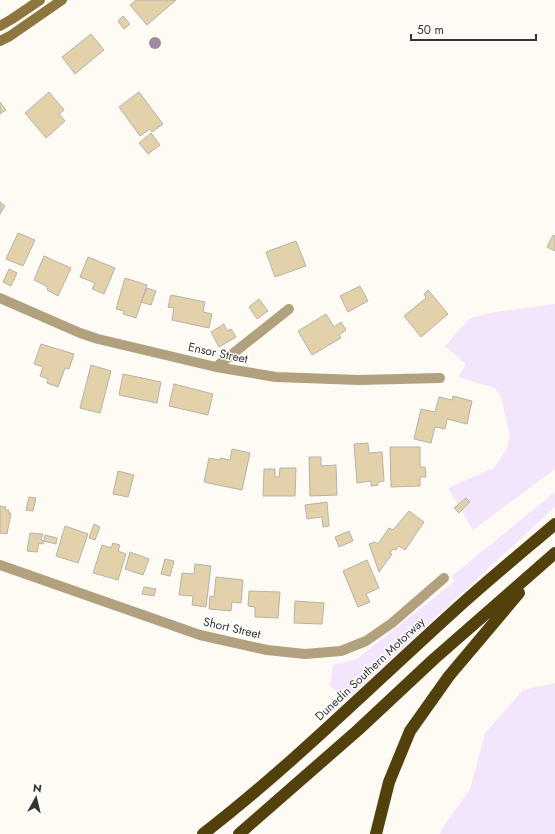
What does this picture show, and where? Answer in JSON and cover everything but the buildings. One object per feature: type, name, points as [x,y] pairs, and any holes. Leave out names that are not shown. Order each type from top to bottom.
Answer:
[{"type":"highway","name":"Dunedin Southern Motorway","points":[[203,834],[228,815],[277,773],[454,611],[555,524]]},
{"type":"highway","points":[[239,834],[358,730],[434,659],[555,553]]},
{"type":"highway","points":[[376,834],[389,782],[410,731],[449,676],[496,622],[540,567]]},
{"type":"main road","points":[[0,26],[40,0]]},
{"type":"main road","points":[[0,41],[22,28],[62,0]]},
{"type":"street","name":"Ensor Street","points":[[0,298],[80,333],[98,339],[216,367],[276,377],[359,380],[440,378]]},
{"type":"street","points":[[216,367],[289,309]]},
{"type":"street","name":"Short Street","points":[[0,565],[200,635],[266,650],[305,654],[340,651],[366,641],[392,623],[444,578]]},
{"type":"shaded area","points":[[555,304],[555,469],[473,530],[448,488],[494,468],[507,448],[510,435],[501,397],[495,388],[458,377],[466,364],[445,346],[470,318],[496,312]]},
{"type":"shaded area","points":[[555,492],[555,507],[346,700],[330,686],[333,665],[357,659],[455,581],[452,576]]},
{"type":"shaded area","points":[[555,683],[555,834],[440,834],[443,827],[470,789],[485,733],[523,690]]}]
